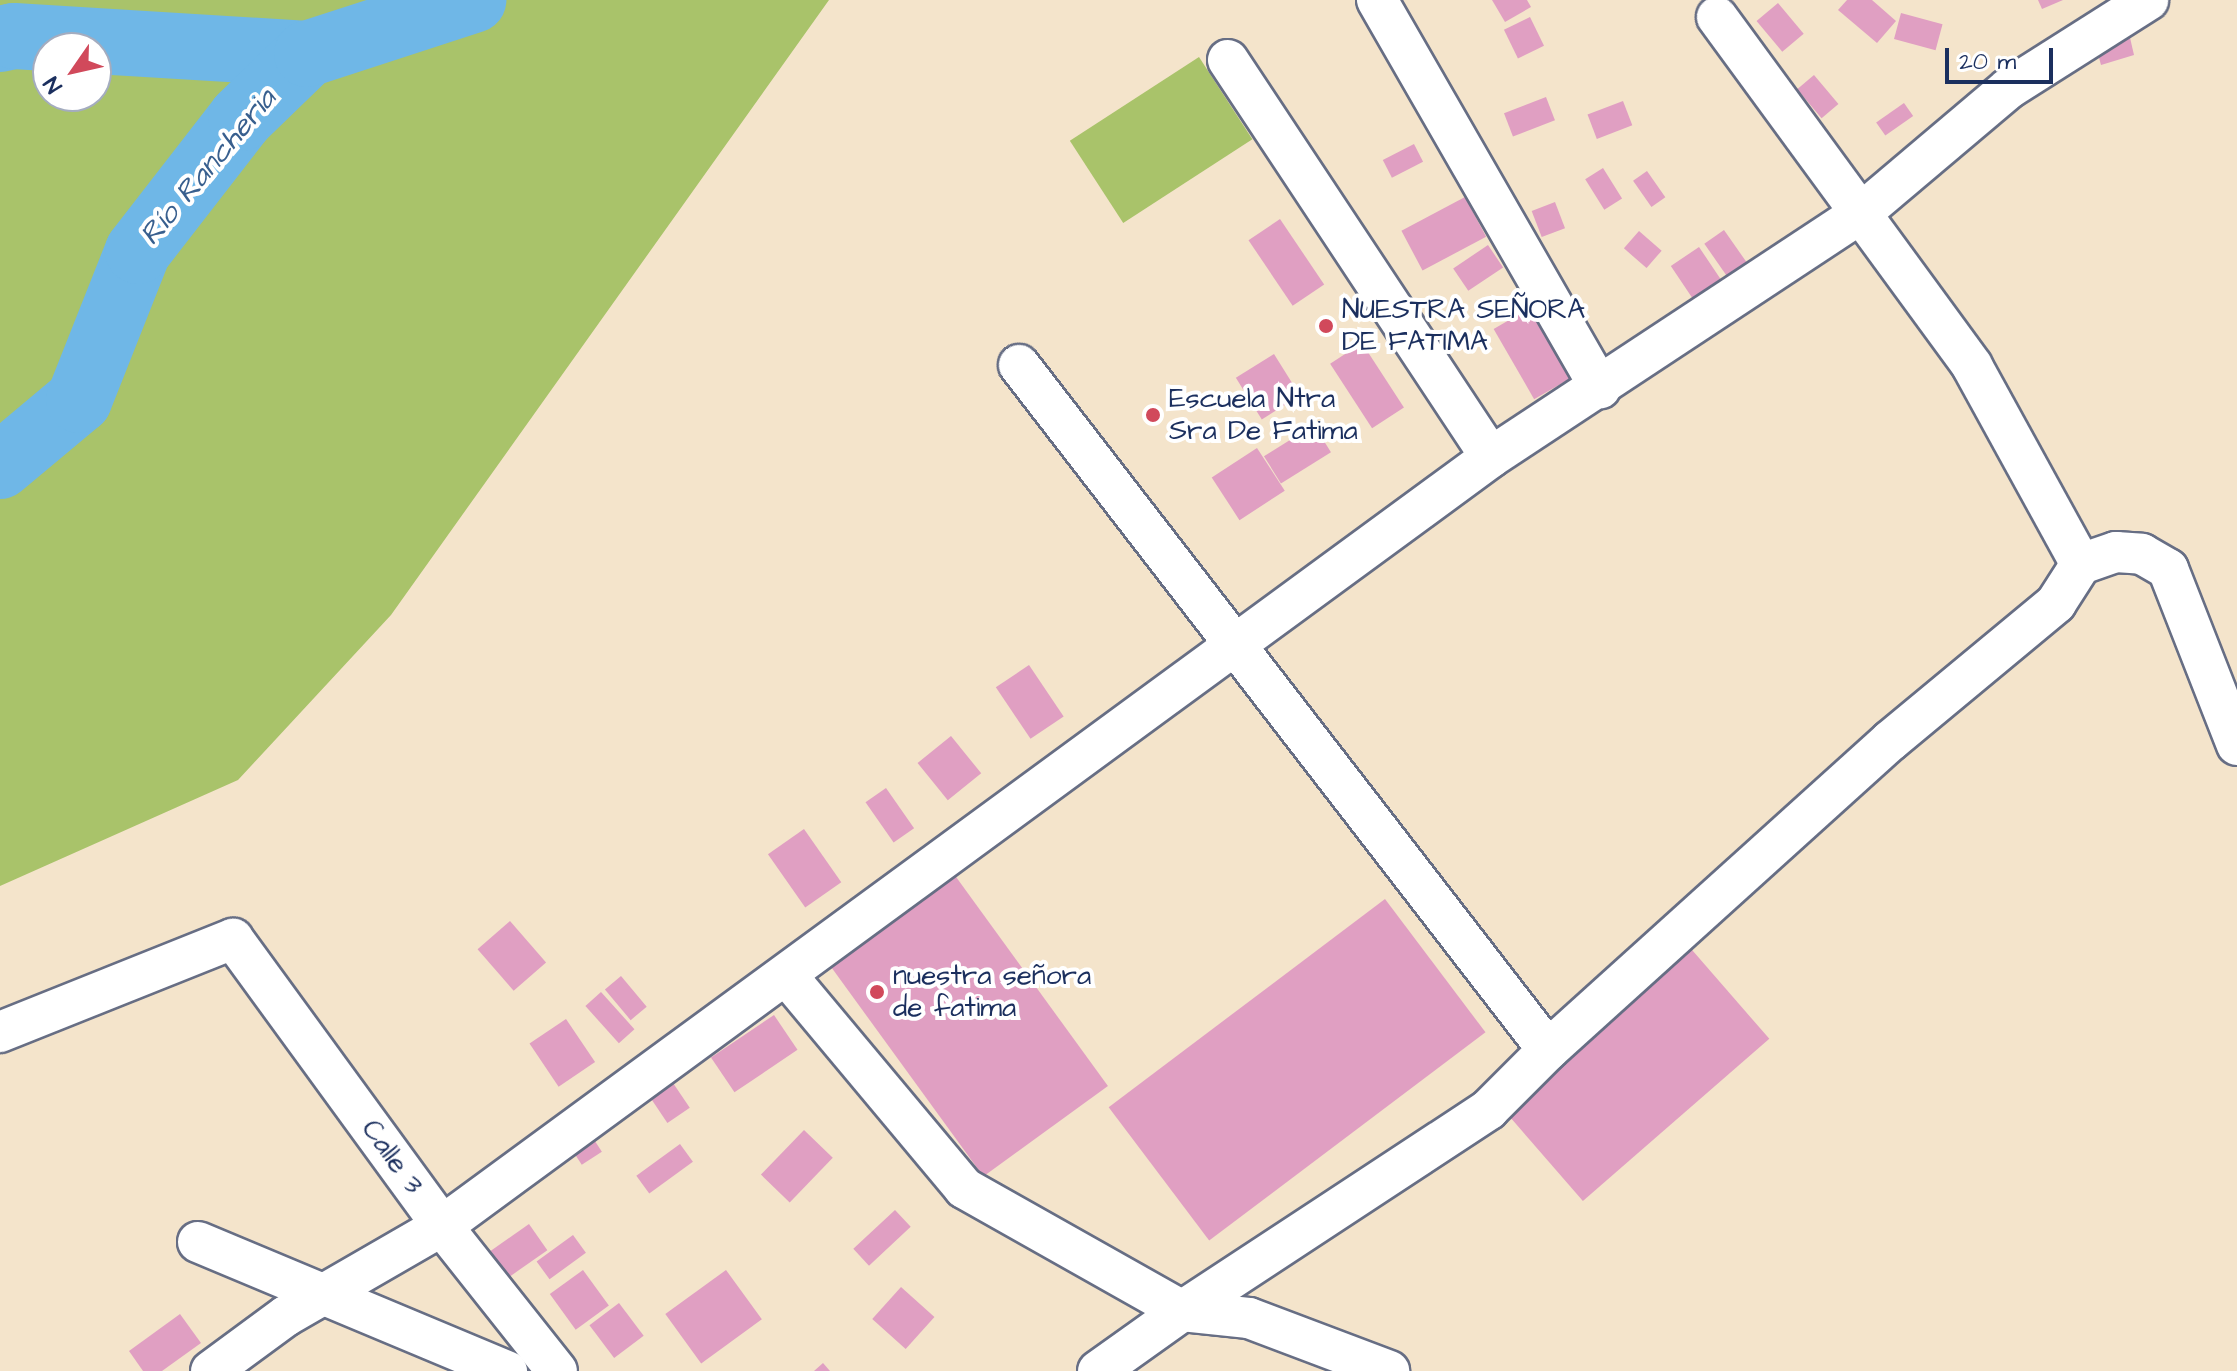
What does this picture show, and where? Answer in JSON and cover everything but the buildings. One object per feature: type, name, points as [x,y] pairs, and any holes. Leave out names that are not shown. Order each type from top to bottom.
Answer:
[{"type":"street","points":[[1377,0],[1600,388]]},
{"type":"street","points":[[211,1371],[286,1316],[442,1226],[1491,457],[1860,214],[2008,89],[2148,0]]},
{"type":"street","points":[[1717,17],[1972,366],[2081,564]]},
{"type":"street","points":[[1228,60],[1491,457]]},
{"type":"street","points":[[1019,365],[1234,648],[1548,1050]]},
{"type":"street","points":[[1098,1371],[1182,1311],[1489,1109],[1548,1050],[1890,741],[2056,603],[2081,564],[2116,552],[2142,554],[2168,569],[2237,745]]},
{"type":"street","name":"Calle 3","points":[[0,1032],[233,939],[442,1226],[557,1371]]},
{"type":"street","points":[[787,976],[964,1188],[1182,1311],[1249,1318],[1389,1371]]},
{"type":"street","points":[[198,1242],[507,1371]]},
{"type":"green space","points":[[0,0],[829,0],[391,615],[238,780],[0,886]]},
{"type":"green space","points":[[1199,57],[1252,139],[1123,223],[1070,141]]},
{"type":"waterway","name":"Río Rancheria","points":[[0,466],[79,400],[138,251],[241,118],[307,54],[473,0]]},
{"type":"waterway","points":[[0,39],[14,36],[307,54]]},
{"type":"place","name":"NUESTRA SEÑORA DE FATIMA","points":[[1326,326]]},
{"type":"place","name":"Escuela Ntra Sra De Fatima","points":[[1153,415]]},
{"type":"place","name":"nuestra señora de fatima","points":[[877,992]]}]
